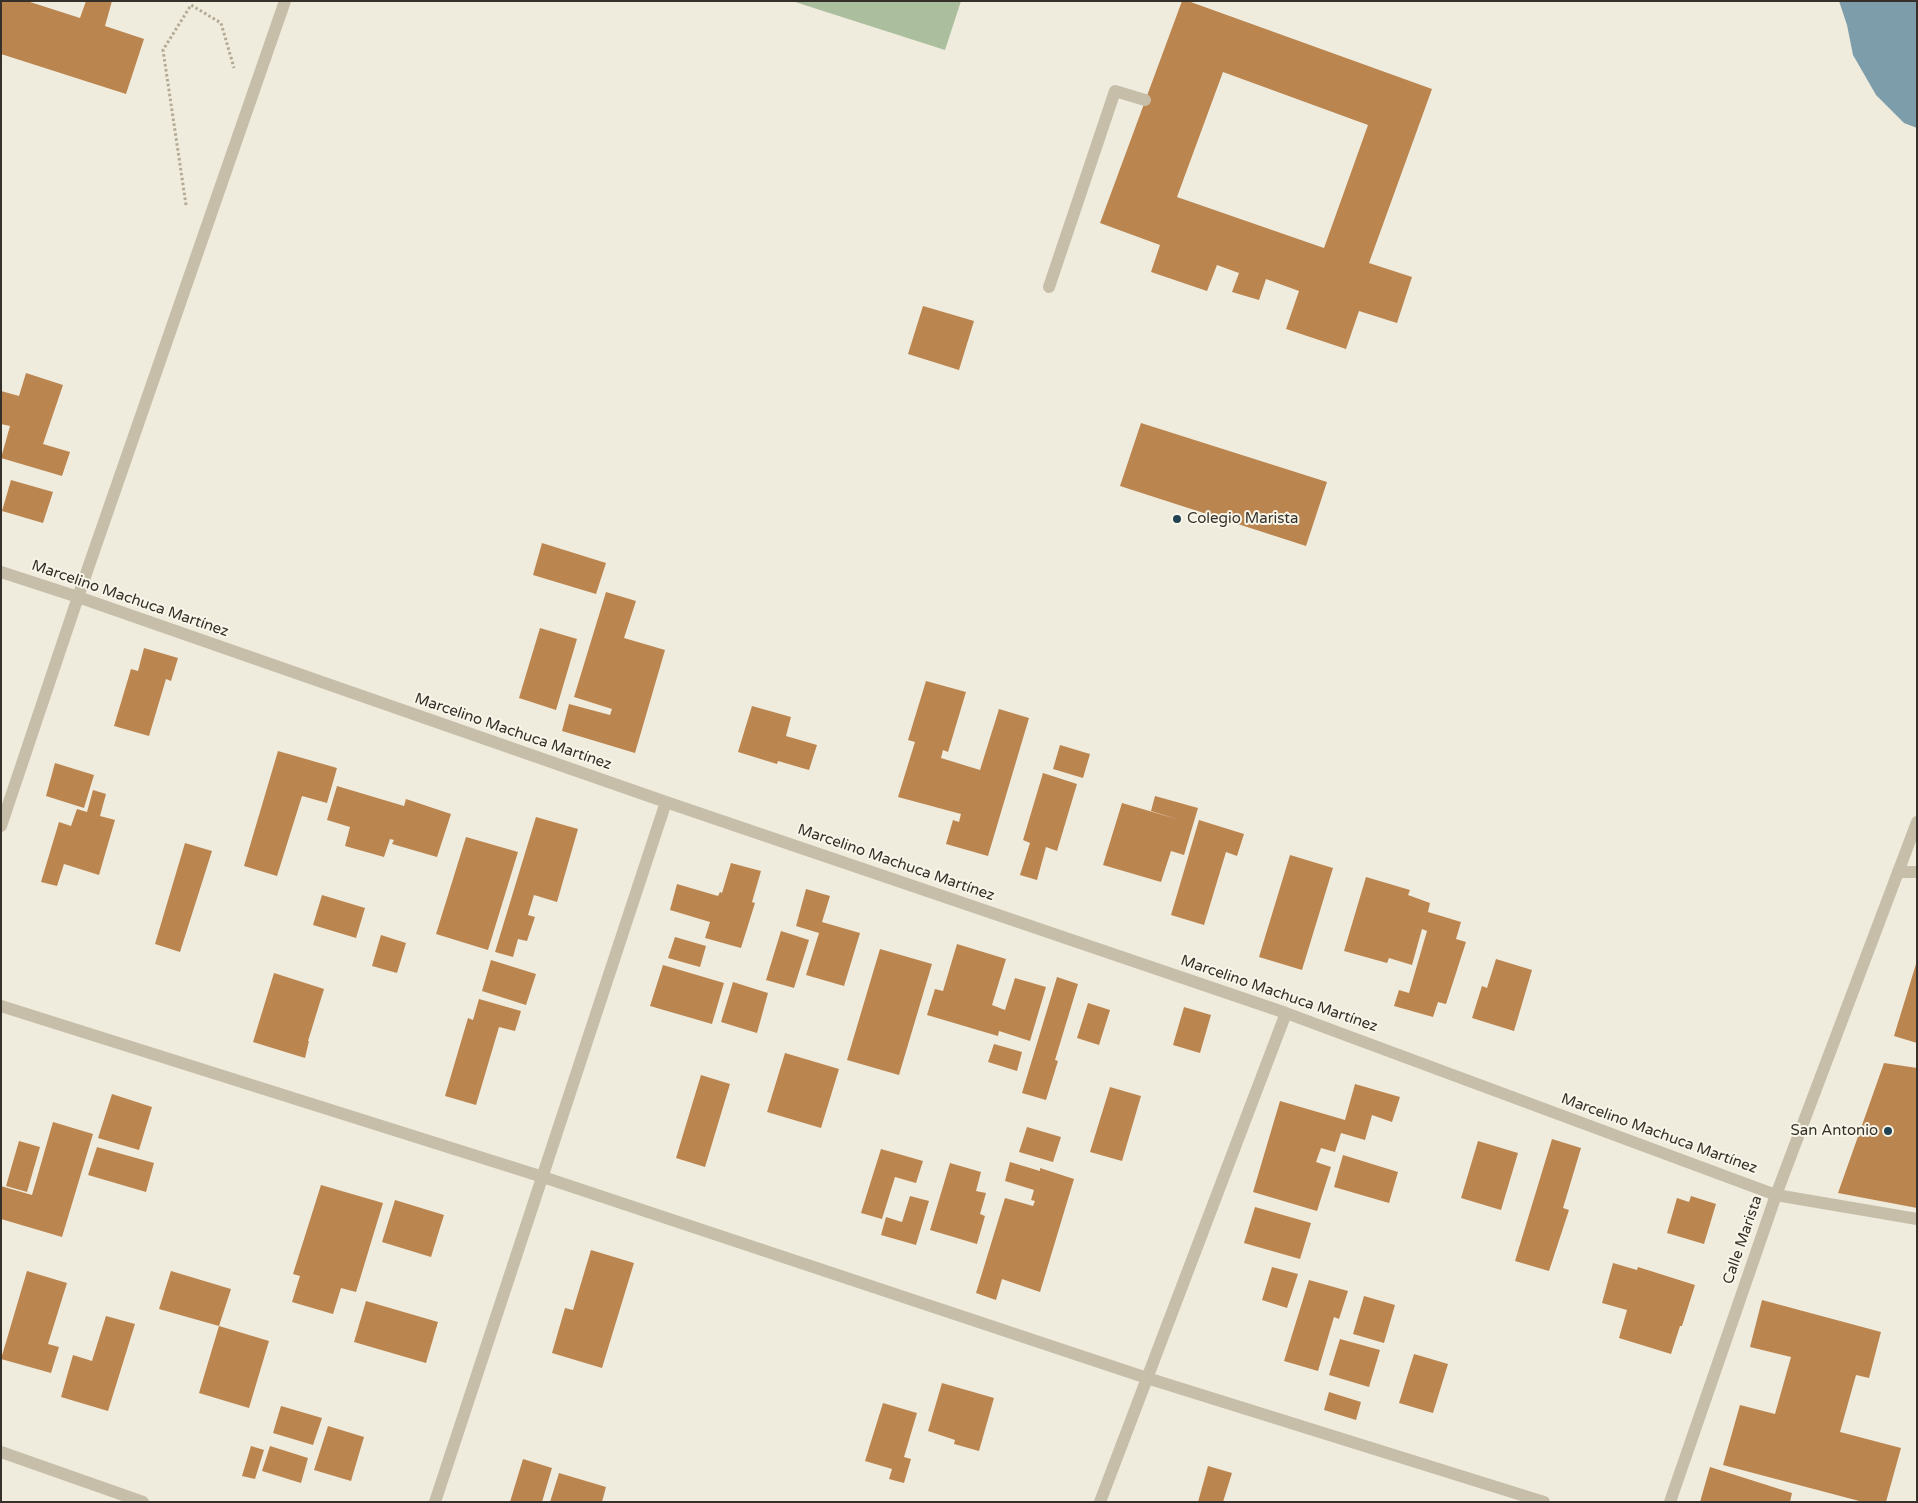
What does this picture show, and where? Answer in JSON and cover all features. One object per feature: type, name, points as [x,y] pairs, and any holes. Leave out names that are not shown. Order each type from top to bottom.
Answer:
[{"type":"street","points":[[1,826],[284,1]]},
{"type":"street","points":[[1050,286],[1115,91],[1145,100]]},
{"type":"street","name":"Marcelino Machuca Martínez","points":[[1,572],[78,597],[666,802],[1286,1012],[1776,1195],[1917,1219]]},
{"type":"street","points":[[435,1502],[666,802]]},
{"type":"street","name":"Calle Marista","points":[[1670,1502],[1776,1195],[1917,822]]},
{"type":"street","points":[[1898,872],[1917,872]]},
{"type":"street","points":[[1,1006],[543,1177],[1147,1378],[1544,1502]]},
{"type":"street","points":[[1100,1502],[1286,1012]]},
{"type":"street","points":[[1,1452],[143,1502]]},
{"type":"path","points":[[188,212],[163,50],[191,5],[221,23],[235,71]]},
{"type":"green space","points":[[792,1],[961,1],[945,50]]},
{"type":"water","points":[[1839,1],[1917,1],[1917,128],[1904,123],[1876,95],[1853,55],[1847,25]]},
{"type":"building","points":[[1,1],[27,1],[80,18],[86,1],[112,1],[105,26],[144,39],[126,94],[1,54]]},
{"type":"building","points":[[1182,1],[1188,1],[1432,89],[1369,263],[1412,277],[1397,323],[1359,311],[1346,349],[1286,329],[1299,291],[1266,279],[1259,300],[1232,292],[1239,273],[1217,265],[1207,291],[1151,272],[1160,245],[1100,223]],"holes":[[[1223,72],[1368,125],[1324,248],[1177,197]]]},
{"type":"building","points":[[923,306],[974,321],[959,370],[908,354]]},
{"type":"building","points":[[26,373],[63,385],[43,444],[70,452],[62,476],[1,458],[10,426],[1,424],[1,391],[19,396]]},
{"type":"building","points":[[1141,423],[1327,482],[1306,546],[1120,486]]},
{"type":"building","points":[[11,480],[53,492],[43,523],[2,511]]},
{"type":"building","points":[[542,543],[606,563],[596,594],[533,575]]},
{"type":"building","points":[[606,592],[636,601],[624,638],[665,650],[635,753],[562,731],[569,704],[610,715],[612,709],[574,697]]},
{"type":"building","points":[[540,628],[577,639],[556,710],[519,698]]},
{"type":"building","points":[[144,648],[178,658],[171,681],[166,679],[149,736],[114,726],[131,669],[138,671]]},
{"type":"building","points":[[926,681],[966,692],[948,752],[943,750],[941,758],[980,770],[999,709],[1029,718],[988,856],[946,844],[953,820],[959,822],[961,814],[898,797],[915,742],[908,740]]},
{"type":"building","points":[[752,706],[791,717],[786,736],[817,745],[809,770],[778,761],[777,764],[738,752]]},
{"type":"building","points":[[1060,745],[1090,754],[1083,778],[1053,769]]},
{"type":"building","points":[[278,751],[337,768],[327,803],[302,796],[277,876],[244,866]]},
{"type":"building","points":[[55,763],[94,775],[84,808],[46,796]]},
{"type":"building","points":[[1043,773],[1077,784],[1057,851],[1046,847],[1037,880],[1020,875],[1030,843],[1023,840]]},
{"type":"building","points":[[337,786],[404,806],[406,799],[451,814],[437,857],[392,844],[394,840],[390,839],[384,857],[345,846],[350,827],[327,820]]},
{"type":"building","points":[[93,790],[106,794],[100,816],[115,820],[99,875],[64,864],[57,886],[41,882],[59,822],[71,826],[77,809],[87,812]]},
{"type":"building","points":[[1155,796],[1198,808],[1184,855],[1171,851],[1161,882],[1103,865],[1122,803],[1180,820],[1151,811]]},
{"type":"building","points":[[536,817],[578,829],[557,902],[534,895],[528,915],[535,917],[527,941],[518,939],[513,957],[495,952]]},
{"type":"building","points":[[1199,820],[1244,834],[1237,856],[1226,852],[1204,925],[1171,915]]},
{"type":"building","points":[[466,837],[518,852],[488,950],[436,934]]},
{"type":"building","points":[[185,843],[212,851],[180,952],[155,944]]},
{"type":"building","points":[[1290,855],[1333,868],[1302,970],[1259,957]]},
{"type":"building","points":[[731,863],[761,871],[752,902],[755,903],[741,948],[705,938],[710,922],[670,910],[677,884],[718,896],[720,892],[722,893]]},
{"type":"building","points":[[1366,877],[1410,890],[1408,895],[1430,903],[1428,912],[1461,922],[1456,939],[1466,942],[1446,1004],[1438,1002],[1433,1017],[1394,1006],[1399,990],[1409,993],[1427,931],[1422,929],[1412,965],[1389,958],[1387,963],[1344,951]]},
{"type":"building","points":[[806,889],[830,896],[822,922],[860,933],[844,986],[806,975],[819,933],[796,926]]},
{"type":"building","points":[[322,895],[365,908],[356,938],[313,925]]},
{"type":"building","points":[[781,931],[809,940],[794,988],[766,980]]},
{"type":"building","points":[[381,935],[406,943],[397,973],[372,966]]},
{"type":"building","points":[[675,937],[706,946],[700,967],[668,958]]},
{"type":"building","points":[[957,944],[1006,959],[992,1005],[1005,1010],[1015,978],[1046,987],[1030,1041],[999,1031],[998,1036],[927,1015],[935,989],[943,991]]},
{"type":"building","points":[[880,949],[932,964],[899,1075],[847,1060]]},
{"type":"building","points":[[1496,959],[1532,970],[1514,1031],[1472,1018],[1482,986],[1487,988]]},
{"type":"building","points":[[491,960],[536,974],[526,1005],[482,991]]},
{"type":"building","points":[[1917,964],[1917,1043],[1894,1036]]},
{"type":"building","points":[[663,965],[724,983],[712,1024],[650,1006]]},
{"type":"building","points":[[274,973],[324,989],[308,1041],[305,1058],[253,1042]]},
{"type":"building","points":[[1057,977],[1078,984],[1055,1060],[1058,1061],[1046,1100],[1022,1093]]},
{"type":"building","points":[[733,982],[768,993],[757,1033],[721,1022]]},
{"type":"building","points":[[479,999],[521,1011],[515,1031],[499,1027],[476,1105],[445,1096],[468,1018],[473,1020]]},
{"type":"building","points":[[1088,1003],[1110,1010],[1099,1045],[1077,1038]]},
{"type":"building","points":[[1184,1007],[1211,1015],[1200,1053],[1173,1045]]},
{"type":"building","points":[[994,1044],[1022,1052],[1017,1071],[988,1062]]},
{"type":"building","points":[[785,1053],[839,1069],[821,1128],[767,1112]]},
{"type":"building","name":"San Antonio","points":[[1884,1063],[1917,1068],[1917,1208],[1838,1193]]},
{"type":"building","points":[[701,1075],[730,1084],[705,1167],[676,1158]]},
{"type":"building","points":[[1355,1084],[1400,1097],[1392,1122],[1372,1115],[1365,1140],[1341,1133],[1335,1152],[1321,1148],[1316,1162],[1331,1167],[1317,1211],[1253,1192],[1280,1101],[1345,1120]]},
{"type":"building","points":[[1110,1087],[1141,1096],[1122,1161],[1090,1152]]},
{"type":"building","points":[[112,1094],[152,1107],[139,1150],[98,1138]]},
{"type":"building","points":[[53,1122],[93,1134],[62,1237],[1,1219],[1,1186],[32,1195]]},
{"type":"building","points":[[1027,1127],[1061,1137],[1053,1162],[1019,1152]]},
{"type":"building","points":[[1552,1139],[1581,1148],[1563,1208],[1569,1210],[1549,1271],[1515,1261]]},
{"type":"building","points":[[19,1141],[40,1147],[27,1192],[6,1186]]},
{"type":"building","points":[[1478,1141],[1518,1153],[1501,1210],[1461,1198]]},
{"type":"building","points":[[97,1147],[154,1163],[146,1192],[88,1175]]},
{"type":"building","points":[[881,1149],[923,1161],[916,1183],[895,1177],[882,1219],[861,1213]]},
{"type":"building","points":[[1343,1155],[1398,1172],[1389,1203],[1334,1187]]},
{"type":"building","points":[[1010,1162],[1040,1171],[1040,1168],[1074,1179],[1040,1292],[1002,1279],[996,1300],[976,1293],[1005,1198],[1033,1206],[1035,1201],[1031,1200],[1034,1190],[1005,1181]]},
{"type":"building","points":[[950,1163],[981,1172],[976,1191],[986,1193],[980,1214],[985,1216],[977,1244],[930,1230]]},
{"type":"building","points":[[321,1185],[383,1203],[356,1292],[341,1288],[333,1314],[292,1302],[300,1276],[293,1274]]},
{"type":"building","points":[[910,1196],[929,1201],[916,1245],[881,1235],[886,1217],[902,1222]]},
{"type":"building","points":[[1691,1196],[1716,1204],[1704,1244],[1667,1233],[1677,1198],[1689,1202]]},
{"type":"building","points":[[395,1200],[444,1215],[431,1257],[382,1242]]},
{"type":"building","points":[[1255,1207],[1311,1223],[1300,1259],[1244,1243]]},
{"type":"building","points":[[591,1250],[634,1263],[602,1368],[552,1353],[565,1308],[573,1310]]},
{"type":"building","points":[[1613,1263],[1637,1270],[1638,1267],[1695,1285],[1671,1354],[1619,1338],[1627,1310],[1602,1303]]},
{"type":"building","points":[[1272,1267],[1298,1274],[1287,1308],[1262,1300]]},
{"type":"building","points":[[27,1271],[67,1283],[48,1344],[59,1347],[51,1373],[1,1359]]},
{"type":"building","points":[[171,1271],[231,1289],[219,1326],[159,1309]]},
{"type":"building","points":[[1309,1280],[1348,1291],[1339,1319],[1334,1317],[1318,1371],[1284,1361]]},
{"type":"building","points":[[1364,1296],[1395,1305],[1384,1343],[1353,1334]]},
{"type":"building","points":[[1762,1300],[1881,1332],[1869,1378],[1856,1375],[1840,1432],[1901,1448],[1886,1502],[1863,1502],[1723,1465],[1740,1405],[1775,1414],[1791,1357],[1750,1347]]},
{"type":"building","points":[[366,1301],[438,1322],[426,1363],[354,1342]]},
{"type":"building","points":[[106,1316],[135,1324],[108,1411],[61,1397],[73,1355],[92,1361]]},
{"type":"building","points":[[219,1326],[269,1341],[249,1408],[199,1393]]},
{"type":"building","points":[[1340,1339],[1380,1350],[1369,1387],[1329,1375]]},
{"type":"building","points":[[1414,1354],[1448,1364],[1433,1413],[1399,1403]]},
{"type":"building","points":[[942,1383],[994,1398],[979,1451],[954,1444],[955,1440],[928,1431]]},
{"type":"building","points":[[1329,1392],[1361,1402],[1356,1420],[1324,1410]]},
{"type":"building","points":[[883,1403],[917,1413],[904,1457],[911,1459],[904,1483],[889,1479],[892,1469],[865,1461]]},
{"type":"building","points":[[281,1406],[322,1418],[313,1445],[273,1433]]},
{"type":"building","points":[[328,1426],[364,1437],[351,1481],[314,1470]]},
{"type":"building","points":[[251,1446],[264,1450],[255,1479],[242,1476]]},
{"type":"building","points":[[270,1446],[308,1458],[301,1483],[262,1471]]},
{"type":"building","points":[[523,1459],[552,1468],[542,1502],[510,1502]]},
{"type":"building","points":[[1208,1466],[1232,1473],[1223,1502],[1198,1502]]},
{"type":"building","points":[[1710,1467],[1792,1493],[1790,1502],[1700,1502]]},
{"type":"building","points":[[559,1473],[606,1487],[602,1502],[550,1502]]},
{"type":"place","name":"Colegio Marista","points":[[1177,519]]},
{"type":"place","name":"San Antonio","points":[[1888,1131]]}]
